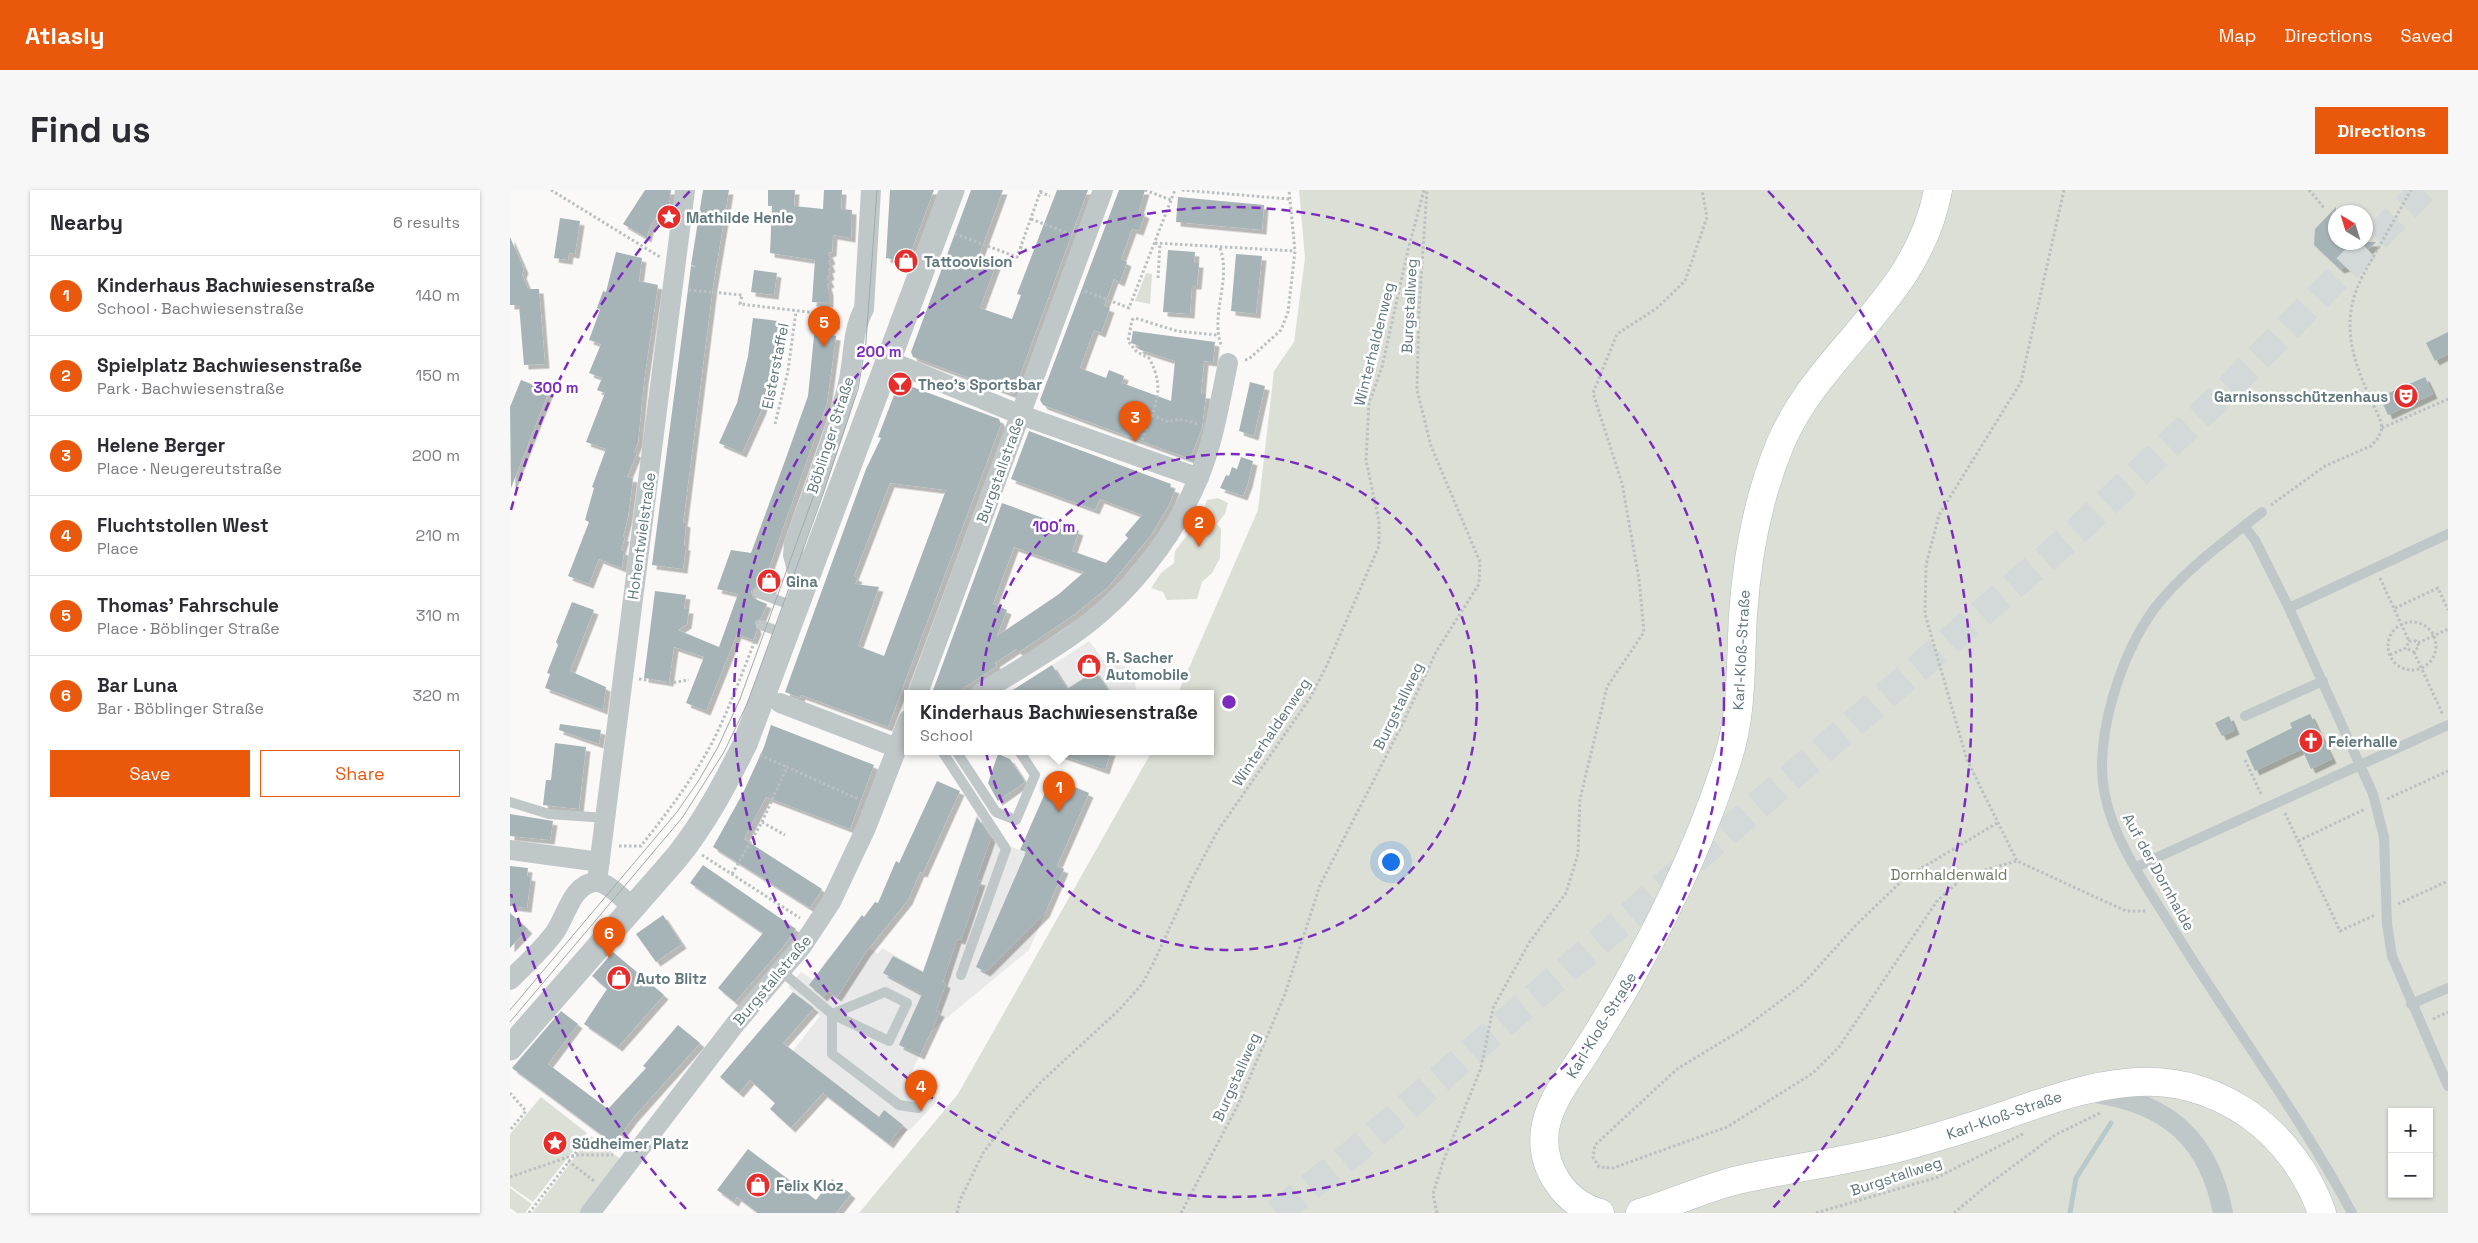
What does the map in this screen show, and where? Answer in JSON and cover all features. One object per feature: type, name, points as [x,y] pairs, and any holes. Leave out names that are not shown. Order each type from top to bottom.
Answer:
[{"type":"main road","name":"Karl-Kloß-Straße","points":[[1600,1213],[1579,1204],[1568,1195],[1554,1178],[1545,1152],[1547,1120],[1560,1092],[1635,970],[1675,892],[1728,758],[1741,698],[1743,619],[1748,568],[1759,506],[1775,457],[1790,423],[1809,392],[1886,300],[1910,266],[1928,229],[1938,190]]},
{"type":"main road","name":"Karl-Kloß-Straße","points":[[1640,1213],[1736,1181],[1871,1155],[1943,1135],[2077,1090],[2113,1083],[2148,1081],[2182,1085],[2216,1095],[2260,1122],[2284,1146],[2304,1175],[2322,1213]]},
{"type":"street","name":"Hohentwielstraße","points":[[597,882],[686,190]]},
{"type":"street","name":"Böblinger Straße","points":[[799,598],[793,555],[794,544],[841,411],[848,384],[860,317],[864,309],[871,190]]},
{"type":"street","name":"Böblinger Straße","points":[[510,1048],[699,830],[716,802],[745,744],[952,190]]},
{"type":"street","name":"Burgstallstraße","points":[[919,690],[1103,190]]},
{"type":"street","points":[[887,360],[1021,415],[1198,478]]},
{"type":"street","points":[[990,690],[1074,634],[1124,590],[1165,538],[1182,512],[1198,478],[1214,429],[1228,363]]},
{"type":"street","points":[[780,703],[897,748]]},
{"type":"street","name":"Burgstallstraße","points":[[590,1213],[736,1023],[781,971],[832,902],[850,867],[904,730]]},
{"type":"street","points":[[510,850],[602,854]]},
{"type":"street","points":[[510,980],[556,931],[570,903],[582,888],[588,884],[597,882],[633,908]]},
{"type":"street","points":[[2077,1090],[2128,1099],[2165,1118],[2200,1150],[2215,1180],[2223,1213]]},
{"type":"lane","name":"Auf der Dornhalde","points":[[2262,512],[2179,581],[2155,609],[2138,634],[2119,678],[2105,734],[2102,760],[2104,792],[2111,821],[2136,867],[2162,911],[2321,1156],[2352,1213]]},
{"type":"lane","points":[[2244,526],[2255,540],[2289,608],[2373,794],[2384,837],[2386,909],[2392,956],[2410,1004],[2448,1086]]},
{"type":"lane","points":[[2289,608],[2448,534]]},
{"type":"lane","points":[[758,593],[771,598],[799,598]]},
{"type":"lane","points":[[761,625],[786,634]]},
{"type":"lane","points":[[2245,716],[2323,681]]},
{"type":"lane","points":[[2136,867],[2448,725]]},
{"type":"lane","points":[[945,755],[1006,849],[961,975]]},
{"type":"lane","points":[[959,755],[996,812],[1016,820],[1035,775],[1022,755]]},
{"type":"lane","points":[[510,802],[549,814],[606,818]]},
{"type":"lane","points":[[781,971],[832,1014],[889,1041],[907,1003],[885,992],[832,1014]]},
{"type":"lane","points":[[2410,1004],[2448,988]]},
{"type":"lane","points":[[832,1014],[832,1054],[899,1105],[918,1108]]},
{"type":"path","points":[[551,190],[656,255]]},
{"type":"path","points":[[1145,190],[1171,200]]},
{"type":"path","points":[[1068,285],[1129,308],[1174,190]]},
{"type":"path","points":[[1182,190],[1289,199]]},
{"type":"path","points":[[1220,248],[1225,262],[1217,335],[1228,363],[1249,359],[1281,330],[1288,312],[1294,251],[1289,190]]},
{"type":"path","name":"Winterhaldenweg","points":[[957,1213],[960,1200],[983,1153],[1014,1112],[1042,1081],[1120,1009],[1142,984],[1192,878],[1217,832],[1310,698],[1327,665],[1379,546],[1379,521],[1366,460],[1369,403],[1382,368],[1408,250],[1425,190]]},
{"type":"path","name":"Burgstallweg","points":[[1181,1213],[1239,1103],[1285,994],[1320,885],[1401,727],[1436,652],[1479,584],[1480,562],[1431,446],[1417,390],[1425,190]]},
{"type":"path","points":[[1437,1213],[1433,1194],[1446,1154],[1480,1068],[1492,1008],[1529,943],[1566,893],[1578,854],[1580,799],[1607,687],[1644,632],[1639,579],[1622,483],[1593,393],[1617,334],[1657,308],[1685,281],[1707,217],[1702,190]]},
{"type":"path","points":[[2016,861],[1967,760],[1925,614],[1926,565],[1939,515],[2021,382],[2064,190]]},
{"type":"path","points":[[2309,190],[2325,209]]},
{"type":"path","points":[[2262,512],[2325,466],[2371,446],[2379,437],[2382,428],[2380,419],[2364,385],[2352,349],[2349,332],[2349,312],[2354,292],[2411,190]]},
{"type":"path","points":[[938,228],[1017,257],[1041,191],[1050,196]]},
{"type":"path","points":[[1031,219],[1085,240]]},
{"type":"path","points":[[1155,243],[1294,251]]},
{"type":"path","points":[[1158,278],[1160,243]]},
{"type":"path","points":[[1020,247],[1029,251]]},
{"type":"path","name":"Elsterstaffel","points":[[685,290],[742,295],[740,304],[834,315],[832,327],[841,328]]},
{"type":"path","name":"Elsterstaffel","points":[[775,424],[788,371],[796,311]]},
{"type":"path","points":[[1135,455],[1158,402],[1159,384],[1149,358],[1137,352],[1128,341],[1132,320],[1135,318],[1178,331],[1217,335]]},
{"type":"path","points":[[2382,428],[2448,399]]},
{"type":"path","points":[[1152,415],[1169,422],[1179,419],[1214,429]]},
{"type":"path","points":[[771,598],[785,560],[794,544]]},
{"type":"path","points":[[2376,567],[2409,641],[2406,648],[2390,656]]},
{"type":"path","points":[[2394,608],[2438,588],[2448,610]]},
{"type":"path","points":[[2420,624],[2433,636],[2435,651],[2428,664],[2421,668],[2407,669],[2400,667],[2390,656],[2390,638],[2402,625],[2420,624]]},
{"type":"path","points":[[602,854],[641,846],[672,807],[712,742],[738,686],[761,625]]},
{"type":"path","points":[[2418,643],[2448,629]]},
{"type":"path","points":[[2409,641],[2414,640],[2418,643]]},
{"type":"path","points":[[2414,652],[2418,648],[2418,643]]},
{"type":"path","points":[[2406,648],[2414,652],[2448,725]]},
{"type":"path","points":[[622,682],[640,679],[670,684],[689,680]]},
{"type":"path","points":[[758,754],[874,806]]},
{"type":"path","points":[[2245,760],[2267,807]]},
{"type":"path","points":[[732,874],[762,822],[787,767]]},
{"type":"path","points":[[2279,801],[2340,931],[2448,881]]},
{"type":"path","points":[[762,822],[786,835]]},
{"type":"path","points":[[1998,823],[1905,878],[1857,924],[1803,984],[1743,1028],[1677,1069],[1595,1145],[1593,1157],[1599,1167],[1613,1168],[1726,1127],[1812,1073],[1839,1047],[1937,901],[1966,875],[2016,861],[2126,911],[2162,911]]},
{"type":"path","points":[[702,855],[814,927]]},
{"type":"path","points":[[510,1093],[526,1110],[510,1130]]},
{"type":"path","points":[[1954,1213],[1985,1186],[2056,1135],[2128,1099]]},
{"type":"path","name":"Burgstallweg","points":[[1816,1213],[1938,1177],[2026,1132]]},
{"type":"path","points":[[610,1162],[616,1155],[623,1152],[635,1154]]},
{"type":"path","points":[[510,1177],[575,1153],[610,1155]]},
{"type":"path","points":[[529,1213],[575,1153]]},
{"type":"path","points":[[568,1161],[594,1181],[600,1175]]},
{"type":"shaded area","name":"R. Sacher Automobile","points":[[1089,641],[1104,661],[1132,668],[1136,690],[1064,690],[1063,683],[1052,665]]},
{"type":"shaded area","points":[[939,755],[951,755],[1010,846],[1064,869],[1029,950],[932,1030],[909,1077],[937,1098],[936,1102],[913,1127],[889,1144],[784,1062],[820,1016],[788,987],[801,972],[813,980],[829,957],[852,973],[869,948],[878,954],[882,948],[923,971],[977,814]]},
{"type":"green space","name":"Dornhaldenwald","points":[[1299,190],[2448,190],[2448,1213],[859,1213],[958,1094],[1150,755],[1214,755],[1214,690],[1179,690],[1258,510],[1274,371],[1294,342],[1305,258]]},
{"type":"green space","points":[[1146,273],[1152,274],[1150,304],[1135,301]]},
{"type":"green space","points":[[1218,498],[1228,503],[1225,514],[1217,524],[1221,529],[1220,558],[1212,573],[1202,582],[1197,599],[1167,600],[1163,592],[1151,588],[1161,573],[1174,563],[1175,551],[1201,517],[1207,500]]},
{"type":"green space","points":[[541,1097],[587,1133],[533,1202],[510,1186],[510,1134]]},
{"type":"green space","points":[[591,1136],[623,1161],[583,1213],[532,1213]]},
{"type":"green space","points":[[510,1188],[532,1204],[525,1213],[517,1213],[510,1208]]},
{"type":"building","points":[[645,190],[671,190],[668,213],[660,210],[649,229],[647,238],[623,224]]},
{"type":"building","points":[[703,190],[729,190],[713,286],[683,522],[686,523],[684,546],[686,546],[683,569],[652,565],[691,266],[696,267],[691,265]]},
{"type":"building","points":[[768,190],[795,190],[794,206],[823,209],[824,190],[842,190],[841,209],[852,210],[851,238],[833,235],[832,252],[828,253],[831,260],[828,261],[831,268],[828,269],[830,275],[827,277],[830,283],[827,284],[829,303],[812,302],[815,260],[770,253],[772,206],[768,206]]},
{"type":"building","points":[[890,190],[934,190],[907,262],[886,258]]},
{"type":"building","points":[[971,190],[1003,190],[978,258],[996,265],[980,308],[1012,319],[1021,295],[1017,294],[1057,190],[1088,190],[1013,394],[913,357],[911,352]]},
{"type":"building","points":[[1119,190],[1145,190],[1139,211],[1145,214],[1139,231],[1132,229],[1121,259],[1127,262],[1120,282],[1114,279],[1104,306],[1110,308],[1101,333],[1094,330],[1080,368],[1106,378],[1109,370],[1124,376],[1122,383],[1171,401],[1175,361],[1138,349],[1139,346],[1131,343],[1133,331],[1215,342],[1213,362],[1204,361],[1201,394],[1206,394],[1202,428],[1190,459],[1043,405],[1040,400]]},
{"type":"building","points":[[1178,197],[1264,205],[1262,230],[1176,222]]},
{"type":"building","points":[[2328,215],[2328,250],[2368,250],[2353,265],[2340,269],[2314,245],[2315,229]]},
{"type":"building","points":[[560,218],[580,221],[575,254],[569,253],[568,260],[554,258]]},
{"type":"building","points":[[510,237],[524,269],[522,274],[528,289],[539,289],[545,364],[524,365],[519,305],[510,305]]},
{"type":"building","points":[[1168,250],[1195,252],[1194,263],[1199,263],[1197,285],[1192,285],[1190,314],[1163,312]]},
{"type":"building","points":[[616,252],[642,258],[639,281],[658,285],[644,381],[638,442],[634,452],[637,453],[627,477],[633,478],[628,517],[623,537],[625,537],[621,550],[624,551],[622,568],[599,559],[589,584],[568,576],[589,522],[585,520],[594,488],[592,487],[606,449],[586,442],[605,393],[597,390],[602,378],[589,373],[601,344],[589,340],[600,310],[597,308],[603,291],[606,292]]},
{"type":"building","points":[[1236,254],[1262,256],[1256,314],[1231,311]]},
{"type":"building","points":[[754,270],[777,273],[774,295],[751,292]]},
{"type":"building","points":[[816,316],[831,317],[829,335],[836,336],[827,403],[768,571],[778,574],[771,591],[757,586],[751,591],[753,598],[767,604],[761,618],[755,622],[757,630],[753,640],[737,634],[706,711],[686,703],[704,657],[674,647],[669,682],[644,678],[655,591],[686,595],[684,609],[689,609],[687,624],[678,630],[719,647],[738,594],[717,589],[731,550],[751,553],[786,458],[808,396]]},
{"type":"building","points":[[753,318],[778,321],[773,360],[762,409],[742,453],[719,443],[737,403],[748,356]]},
{"type":"building","points":[[2448,332],[2448,354],[2435,361],[2426,343]]},
{"type":"building","name":"Garnisonsschützenhaus","points":[[2425,377],[2433,394],[2388,415],[2380,397]]},
{"type":"building","points":[[521,380],[549,391],[511,488],[510,407]]},
{"type":"building","points":[[899,382],[999,419],[1001,424],[888,727],[801,695],[800,698],[785,692],[866,469],[881,438],[878,437]],"holes":[[[890,483],[946,490],[884,656],[858,646],[879,587],[855,584],[858,578],[854,576]]]},
{"type":"building","points":[[1250,382],[1265,386],[1254,436],[1239,431]]},
{"type":"building","points":[[1029,431],[1171,484],[1170,487],[1175,489],[1169,505],[1151,535],[1108,587],[1075,614],[1019,652],[1016,649],[995,663],[997,666],[961,690],[933,690],[1002,503],[1079,531],[1072,551],[1106,563],[1128,538],[1125,535],[1142,515],[1100,499],[1095,510],[1011,479]],"holes":[[[1014,547],[1084,572],[1059,594],[997,636],[1007,610],[993,604]]]},
{"type":"building","points":[[1241,457],[1253,461],[1243,496],[1220,488],[1226,475],[1229,476],[1232,467],[1237,469]]},
{"type":"building","points":[[572,602],[594,610],[570,671],[606,687],[603,710],[545,688],[550,674],[547,673],[558,645],[556,642]]},
{"type":"building","points":[[1052,665],[1067,689],[1095,671],[1108,690],[1013,690]]},
{"type":"building","points":[[2310,714],[2332,759],[2311,769],[2302,749],[2255,771],[2246,751],[2292,728],[2290,723]]},
{"type":"building","points":[[2229,716],[2235,730],[2222,736],[2215,723]]},
{"type":"building","points":[[560,724],[601,730],[599,744],[559,730]]},
{"type":"building","points":[[771,725],[874,765],[850,829],[766,797],[744,839],[822,889],[810,908],[713,847],[743,793],[764,747]]},
{"type":"building","points":[[555,743],[586,747],[579,809],[543,805],[546,780],[551,780]]},
{"type":"building","points":[[998,755],[1010,759],[1025,782],[998,801],[988,783]]},
{"type":"building","points":[[1062,755],[1110,755],[1105,770]]},
{"type":"building","points":[[1052,777],[1089,793],[1057,866],[1064,869],[1045,913],[986,972],[976,967],[1026,852],[1020,850]]},
{"type":"building","points":[[937,781],[960,791],[923,873],[920,872],[908,900],[866,952],[837,997],[828,991],[823,997],[809,985],[862,915],[864,917],[875,902],[878,903],[896,861],[899,863]]},
{"type":"building","points":[[510,814],[553,821],[550,840],[510,836]]},
{"type":"building","points":[[977,817],[991,838],[976,880],[981,881],[961,940],[957,939],[943,982],[946,984],[936,1011],[940,1012],[920,1055],[899,1045],[922,994],[883,973],[893,956],[923,972]]},
{"type":"building","points":[[703,865],[796,929],[783,947],[735,1002],[718,988],[763,933],[690,883]]},
{"type":"building","points":[[510,866],[528,868],[527,876],[531,877],[527,908],[510,906]]},
{"type":"building","points":[[510,913],[528,929],[510,948]]},
{"type":"building","points":[[663,915],[682,944],[656,962],[636,934]]},
{"type":"building","points":[[613,952],[664,995],[618,1047],[584,1024],[607,989],[592,976]]},
{"type":"building","points":[[793,992],[814,1008],[783,1043],[879,1117],[884,1110],[903,1125],[889,1144],[823,1093],[791,1128],[770,1109],[775,1103],[750,1080],[739,1093],[720,1077]]},
{"type":"building","points":[[561,1011],[578,1024],[548,1064],[608,1109],[646,1068],[643,1066],[678,1025],[700,1043],[633,1118],[614,1144],[512,1068]]},
{"type":"building","name":"Felix Kloz","points":[[748,1149],[816,1200],[832,1179],[851,1194],[836,1213],[758,1213],[737,1197],[734,1202],[717,1190]]},
{"type":"waterway","points":[[2070,1213],[2076,1178],[2111,1123]]},
{"type":"tunnel","points":[[1277,1213],[1353,1153],[2068,539],[2225,392],[2423,190]]},
{"type":"tram line","points":[[510,1022],[682,818],[724,752],[747,704],[822,497],[858,389],[866,342],[877,190]]},
{"type":"tram line","points":[[510,1010],[677,812],[699,780],[718,747],[740,699],[831,448]]},
{"type":"place","name":"Mathilde Henle","points":[[669,217]]},
{"type":"place","name":"Tattoovision","points":[[906,261]]},
{"type":"place","name":"Thomas' Fahrschule","points":[[824,347]]},
{"type":"place","name":"Theo's Sportsbar","points":[[900,384]]},
{"type":"place","name":"Garnisonsschützenhaus","points":[[2406,396]]},
{"type":"place","name":"Helene Berger","points":[[1135,442]]},
{"type":"place","name":"Spielplatz Bachwiesenstraße","points":[[1199,547]]},
{"type":"place","name":"Gina","points":[[769,581]]},
{"type":"place","name":"R. Sacher Automobile","points":[[1089,666]]},
{"type":"place","name":"Feierhalle","points":[[2311,741]]},
{"type":"place","name":"Kinderhaus Bachwiesenstraße","points":[[1059,812]]},
{"type":"place","name":"Bar Luna","points":[[609,958]]},
{"type":"place","name":"Auto Blitz","points":[[619,978]]},
{"type":"place","name":"Fluchtstollen West","points":[[921,1111]]},
{"type":"place","name":"Südheimer Platz","points":[[555,1143]]},
{"type":"place","name":"Felix Kloz","points":[[758,1185]]}]
